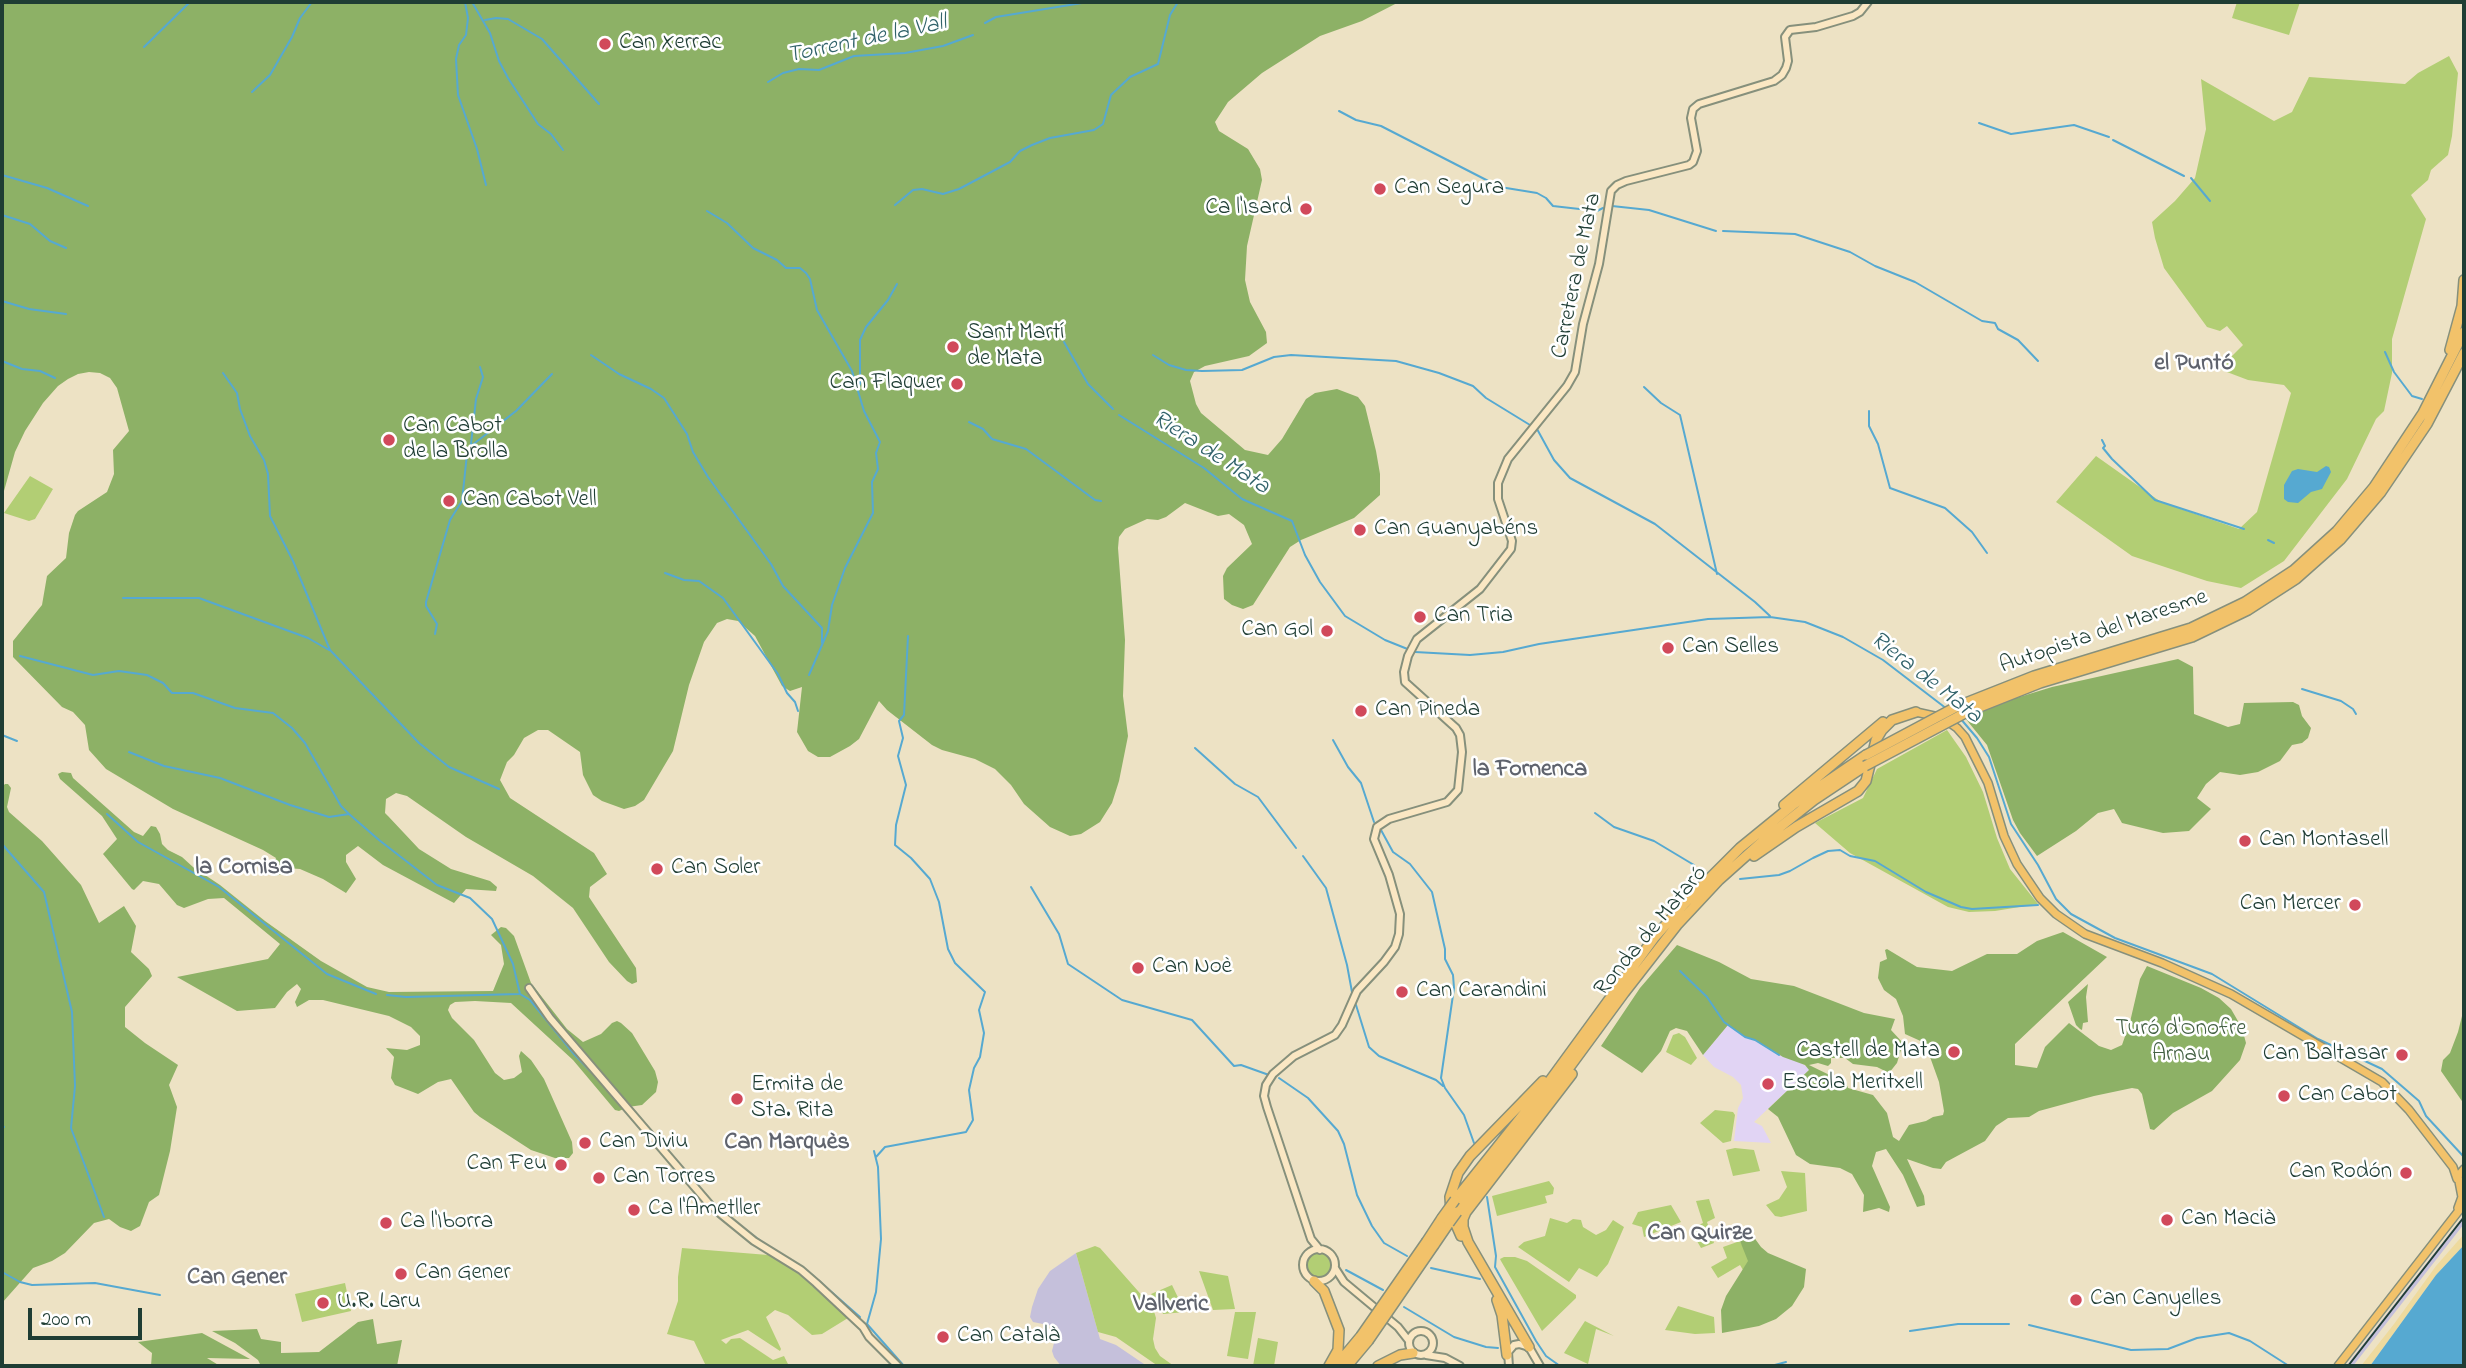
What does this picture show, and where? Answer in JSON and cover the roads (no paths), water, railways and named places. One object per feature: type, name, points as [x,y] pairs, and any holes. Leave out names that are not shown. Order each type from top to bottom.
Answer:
[{"type":"highway","points":[[2423,413],[2456,331],[2464,280]]},
{"type":"highway","name":"Autopista del Maresme","points":[[1962,709],[2034,676],[2169,637],[2209,620],[2262,592],[2294,570],[2350,517],[2396,456],[2423,413],[2464,332]]},
{"type":"highway","name":"Autopista del Maresme","points":[[1962,709],[2175,643],[2211,629],[2264,601],[2318,560],[2360,518],[2412,448],[2464,353]]},
{"type":"highway","points":[[2455,373],[2464,359]]},
{"type":"highway","name":"Ronda de Mataró","points":[[1446,1221],[1455,1200],[1546,1086],[1654,938],[1701,886],[1794,804],[1866,755],[1962,709]]},
{"type":"highway","name":"Ronda de Mataró","points":[[1446,1221],[1457,1212],[1552,1091],[1662,943],[1719,880],[1814,800],[1865,766],[1962,709]]},
{"type":"highway","points":[[1741,848],[1744,841],[1786,803],[1882,723],[1896,715],[1916,712]]},
{"type":"highway","points":[[1699,901],[1770,843],[1858,791],[1866,781],[1876,740],[1882,730],[1892,720],[1916,712]]},
{"type":"highway","points":[[1529,1347],[1468,1242],[1463,1219],[1557,1097],[1624,993]]},
{"type":"highway","points":[[1507,1355],[1502,1315],[1497,1299],[1451,1213],[1452,1187],[1470,1156],[1568,1054]]},
{"type":"highway","points":[[1347,1366],[1446,1221]]},
{"type":"highway","points":[[1319,1280],[1339,1330],[1338,1350],[1329,1366]]},
{"type":"highway","points":[[1336,1366],[1365,1339]]},
{"type":"highway","points":[[1378,1366],[1400,1355],[1413,1353]]},
{"type":"main road","points":[[1916,712],[1943,718],[1965,737],[1988,783],[2004,836],[2017,864],[2028,883],[2056,914],[2085,934],[2162,963],[2236,997],[2382,1082],[2447,1159],[2456,1171],[2460,1185]]},
{"type":"main road","points":[[2444,1229],[2461,1202],[2459,1173],[2464,1168],[2447,1159]]},
{"type":"main road","points":[[2338,1366],[2464,1204]]},
{"type":"street","name":"Carretera de Mata","points":[[1311,1239],[1267,1107],[1264,1096],[1266,1086],[1273,1074],[1294,1056],[1335,1035],[1342,1026],[1357,991],[1388,958],[1398,940],[1400,914],[1389,875],[1375,843],[1374,830],[1389,819],[1447,802],[1456,793],[1460,783],[1460,735],[1456,728],[1405,682],[1408,656],[1420,635],[1480,589],[1511,549],[1498,499],[1498,483],[1508,459],[1567,387],[1576,372],[1583,324],[1599,264],[1611,191],[1626,181],[1675,170],[1693,162],[1697,151],[1690,118],[1693,109],[1699,104],[1774,80],[1782,75],[1786,68],[1788,61],[1785,37],[1790,30],[1816,27],[1853,16],[1868,2]]},
{"type":"street","points":[[529,988],[557,1026],[711,1206],[754,1241],[801,1270],[898,1366]]},
{"type":"street","points":[[1311,1239],[1320,1250],[1332,1256],[1338,1276],[1398,1327],[1409,1340],[1413,1353],[1445,1358]]},
{"type":"street","points":[[1311,1239],[1303,1268],[1308,1277],[1349,1287]]},
{"type":"street","points":[[1309,1253],[1320,1250]]},
{"type":"street","points":[[1319,1280],[1330,1277],[1335,1268]]},
{"type":"street","points":[[1398,1327],[1430,1334],[1433,1345],[1445,1358],[1460,1366]]},
{"type":"street","points":[[1409,1340],[1417,1332]]},
{"type":"street","points":[[1509,1366],[1507,1355],[1517,1344],[1529,1347],[1540,1366]]},
{"type":"street","points":[[1424,1355],[1430,1352],[1433,1345]]},
{"type":"water","points":[[2326,466],[2331,472],[2322,489],[2311,492],[2298,503],[2284,499],[2284,485],[2292,471],[2298,469],[2317,472]]},
{"type":"water","points":[[2464,1245],[2464,1366],[2370,1366],[2436,1275]]},
{"type":"waterway","points":[[144,47],[190,2]]},
{"type":"waterway","points":[[252,92],[270,75],[300,18],[312,2]]},
{"type":"waterway","points":[[465,2],[468,18],[466,35],[459,45],[456,59],[458,95],[477,149],[486,185]]},
{"type":"waterway","points":[[472,2],[490,33],[508,78],[538,124],[551,134],[563,150]]},
{"type":"waterway","name":"Torrent de la Vall","points":[[985,23],[996,17],[1088,2]]},
{"type":"waterway","points":[[895,205],[913,190],[922,189],[943,194],[959,189],[1010,162],[1020,151],[1032,145],[1050,138],[1094,130],[1103,124],[1111,95],[1130,77],[1158,64],[1170,15],[1178,2]]},
{"type":"waterway","points":[[485,20],[508,19],[542,39],[599,104]]},
{"type":"waterway","name":"Torrent de la Vall","points":[[768,82],[783,73],[799,69],[819,70],[854,56],[905,53],[943,46],[973,35]]},
{"type":"waterway","points":[[1339,111],[1356,120],[1381,126],[1500,187],[1537,193],[1553,206],[1597,211],[1603,208]]},
{"type":"waterway","points":[[1979,123],[2011,134],[2074,125],[2109,137]]},
{"type":"waterway","points":[[2113,140],[2184,176]]},
{"type":"waterway","points":[[2,175],[47,188],[88,206]]},
{"type":"waterway","points":[[2191,178],[2210,201]]},
{"type":"waterway","points":[[1612,206],[1649,210],[1716,231]]},
{"type":"waterway","points":[[707,211],[727,223],[753,248],[777,260],[786,268],[800,268],[806,273],[810,279],[817,310],[852,371],[864,411],[880,442],[876,453],[878,469],[872,482],[873,513],[845,568],[832,605],[828,631],[809,675]]},
{"type":"waterway","points":[[2,215],[30,224],[50,241],[66,248]]},
{"type":"waterway","points":[[1723,231],[1795,234],[1850,252],[1875,266],[1915,282],[1982,321],[1995,323],[1998,329],[2018,340],[2038,361]]},
{"type":"waterway","points":[[858,389],[860,340],[866,327],[897,284]]},
{"type":"waterway","points":[[2,301],[29,309],[66,314]]},
{"type":"waterway","name":"Riera de Mata","points":[[1064,342],[1088,384],[1113,409]]},
{"type":"waterway","points":[[2385,352],[2394,372],[2412,396],[2422,399]]},
{"type":"waterway","points":[[591,355],[619,374],[664,398],[687,434],[693,452],[708,477],[771,564],[783,586],[822,628],[822,643]]},
{"type":"waterway","points":[[1153,355],[1169,365],[1202,371],[1242,370],[1274,357],[1291,355],[1396,361],[1473,386],[1486,398],[1530,425]]},
{"type":"waterway","points":[[2,361],[55,378]]},
{"type":"waterway","points":[[471,444],[476,399],[483,377],[480,367]]},
{"type":"waterway","points":[[223,373],[237,393],[250,436],[264,460],[268,474],[270,516],[293,561],[330,650],[419,743],[449,767],[499,789]]},
{"type":"waterway","points":[[435,634],[437,624],[426,602],[450,520],[462,501],[467,454],[471,446],[516,411],[552,374]]},
{"type":"waterway","points":[[1644,387],[1661,403],[1680,415],[1717,574]]},
{"type":"waterway","points":[[1869,411],[1869,426],[1878,444],[1890,488],[1945,508],[1972,532],[1987,553]]},
{"type":"waterway","name":"Riera de Mata","points":[[1119,415],[1204,468],[1242,499],[1292,521],[1305,555],[1320,582],[1345,616],[1385,640],[1410,650]]},
{"type":"waterway","points":[[969,422],[983,429],[992,439],[1026,449],[1095,500],[1101,501]]},
{"type":"waterway","points":[[1537,429],[1554,460],[1570,478],[1655,524],[1770,616]]},
{"type":"waterway","points":[[2102,440],[2105,446],[2103,448],[2112,459],[2155,500],[2244,529]]},
{"type":"waterway","points":[[2268,540],[2274,543]]},
{"type":"waterway","points":[[665,573],[684,580],[699,581],[723,598],[778,674],[798,711]]},
{"type":"waterway","points":[[123,598],[199,598],[308,638],[329,650]]},
{"type":"waterway","name":"Riera de Mata","points":[[1415,652],[1470,655],[1503,652],[1539,644],[1708,619],[1770,617],[1805,622],[1843,637],[1883,660],[1947,709]]},
{"type":"waterway","points":[[876,1157],[885,1147],[966,1132],[973,1120],[969,1090],[974,1068],[980,1057],[984,1033],[979,1010],[985,992],[955,963],[948,949],[939,902],[930,879],[895,845],[896,825],[906,785],[898,756],[903,738],[899,721],[904,715],[908,636]]},
{"type":"waterway","points":[[20,656],[93,675],[119,671],[147,675],[163,683],[172,693],[193,693],[235,708],[273,713],[305,743],[341,806],[349,814]]},
{"type":"waterway","points":[[2302,689],[2341,701],[2356,714]]},
{"type":"waterway","name":"Riera de Mata","points":[[1960,718],[1989,757],[2011,824],[2056,899],[2071,914],[2115,938],[2212,974],[2318,1039],[2382,1069],[2419,1101],[2426,1116],[2464,1157]]},
{"type":"waterway","points":[[2,735],[17,741]]},
{"type":"waterway","points":[[1333,740],[1348,767],[1361,783],[1374,822]]},
{"type":"waterway","points":[[1195,748],[1235,784],[1258,797],[1296,848]]},
{"type":"waterway","points":[[129,752],[164,766],[220,778],[329,817],[349,814],[437,885],[470,898],[492,919],[513,964],[520,994],[530,1000],[599,1080]]},
{"type":"waterway","points":[[1595,813],[1614,827],[1654,841],[1694,865]]},
{"type":"waterway","points":[[107,814],[138,842],[219,887],[327,974],[376,994]]},
{"type":"waterway","points":[[1381,830],[1393,852],[1410,864],[1432,892],[1445,959],[1453,975],[1454,988],[1441,1078],[1464,1115],[1474,1143]]},
{"type":"waterway","points":[[2,844],[44,892],[72,1012],[75,1086],[71,1128],[104,1217]]},
{"type":"waterway","points":[[1740,879],[1779,875],[1828,851],[1840,850],[1850,856],[1875,861],[1926,892],[1961,907],[1972,909],[2038,905]]},
{"type":"waterway","points":[[1303,856],[1326,888],[1352,992]]},
{"type":"waterway","points":[[1031,887],[1059,934],[1068,964],[1122,1000],[1192,1020],[1234,1066],[1241,1065],[1269,1075]]},
{"type":"waterway","points":[[1680,971],[1707,997],[1724,1022],[1779,1055]]},
{"type":"waterway","points":[[387,995],[406,997],[519,994]]},
{"type":"waterway","points":[[1356,1005],[1369,1047],[1379,1056],[1436,1080],[1443,1086]]},
{"type":"waterway","points":[[1279,1078],[1308,1098],[1338,1131],[1357,1195],[1372,1226],[1384,1243],[1407,1256]]},
{"type":"waterway","points":[[874,1151],[878,1167],[881,1239],[876,1292],[867,1324],[904,1366]]},
{"type":"waterway","points":[[707,1197],[715,1205]]},
{"type":"waterway","points":[[1487,1197],[1496,1256],[1495,1267],[1536,1341],[1546,1356],[1560,1366]]},
{"type":"waterway","points":[[738,1224],[762,1242]]},
{"type":"waterway","points":[[787,1258],[811,1274],[860,1317]]},
{"type":"waterway","points":[[1431,1268],[1480,1279]]},
{"type":"waterway","points":[[1346,1270],[1383,1290]]},
{"type":"waterway","points":[[2,1272],[32,1285],[95,1283],[160,1295]]},
{"type":"waterway","points":[[1404,1307],[1454,1337],[1498,1348]]},
{"type":"waterway","points":[[1910,1331],[1958,1324],[2009,1324]]},
{"type":"waterway","points":[[2029,1325],[2131,1350],[2168,1349],[2197,1338],[2229,1333],[2250,1341],[2289,1366]]},
{"type":"waterway","points":[[1771,1366],[1786,1362]]},
{"type":"railway","points":[[2348,1366],[2464,1217]]},
{"type":"place","name":"Can Xerrac","points":[[605,44]]},
{"type":"place","name":"Can Segura","points":[[1380,189]]},
{"type":"place","name":"Ca l'Isard","points":[[1306,209]]},
{"type":"place","name":"Sant Martí de Mata","points":[[953,347]]},
{"type":"place","name":"Can Flaquer","points":[[957,384]]},
{"type":"place","name":"Can Cabot de la Brolla","points":[[389,440]]},
{"type":"place","name":"Can Cabot Vell","points":[[449,501]]},
{"type":"place","name":"Can Guanyabéns","points":[[1360,530]]},
{"type":"place","name":"Can Tria","points":[[1420,617]]},
{"type":"place","name":"Can Gol","points":[[1327,631]]},
{"type":"place","name":"Can Selles","points":[[1668,648]]},
{"type":"place","name":"Can Pineda","points":[[1361,711]]},
{"type":"place","name":"Can Montasell","points":[[2245,841]]},
{"type":"place","name":"Can Soler","points":[[657,869]]},
{"type":"place","name":"Can Mercer","points":[[2355,905]]},
{"type":"place","name":"Can Noè","points":[[1138,968]]},
{"type":"place","name":"Can Carandini","points":[[1402,992]]},
{"type":"place","name":"Castell de Mata","points":[[1954,1052]]},
{"type":"place","name":"Can Baltasar","points":[[2402,1055]]},
{"type":"place","name":"Escola Meritxell","points":[[1768,1084]]},
{"type":"place","name":"Can Cabot","points":[[2284,1096]]},
{"type":"place","name":"Ermita de Sta. Rita","points":[[737,1099]]},
{"type":"place","name":"Can Diviu","points":[[585,1143]]},
{"type":"place","name":"Can Feu","points":[[561,1165]]},
{"type":"place","name":"Can Rodón","points":[[2406,1173]]},
{"type":"place","name":"Can Torres","points":[[599,1178]]},
{"type":"place","name":"Ca l'Ametller","points":[[634,1210]]},
{"type":"place","name":"Can Macià","points":[[2167,1220]]},
{"type":"place","name":"Ca l'Iborra","points":[[386,1223]]},
{"type":"place","name":"Can Gener","points":[[401,1274]]},
{"type":"place","name":"Can Canyelles","points":[[2076,1300]]},
{"type":"place","name":"U.R. Laru","points":[[323,1303]]},
{"type":"place","name":"Can Català","points":[[943,1337]]},
{"type":"district","name":"el Puntó","points":[[2194,365]]},
{"type":"district","name":"la Fornenca","points":[[1530,771]]},
{"type":"district","name":"la Cornisa","points":[[244,869]]},
{"type":"district","name":"Can Marquès","points":[[787,1144]]},
{"type":"district","name":"Can Quirze","points":[[1700,1235]]},
{"type":"district","name":"Can Gener","points":[[237,1279]]},
{"type":"district","name":"Vallveric","points":[[1171,1306]]},
{"type":"park label","name":"Turó d'Onofre Arnau","points":[[2181,1043]]}]
